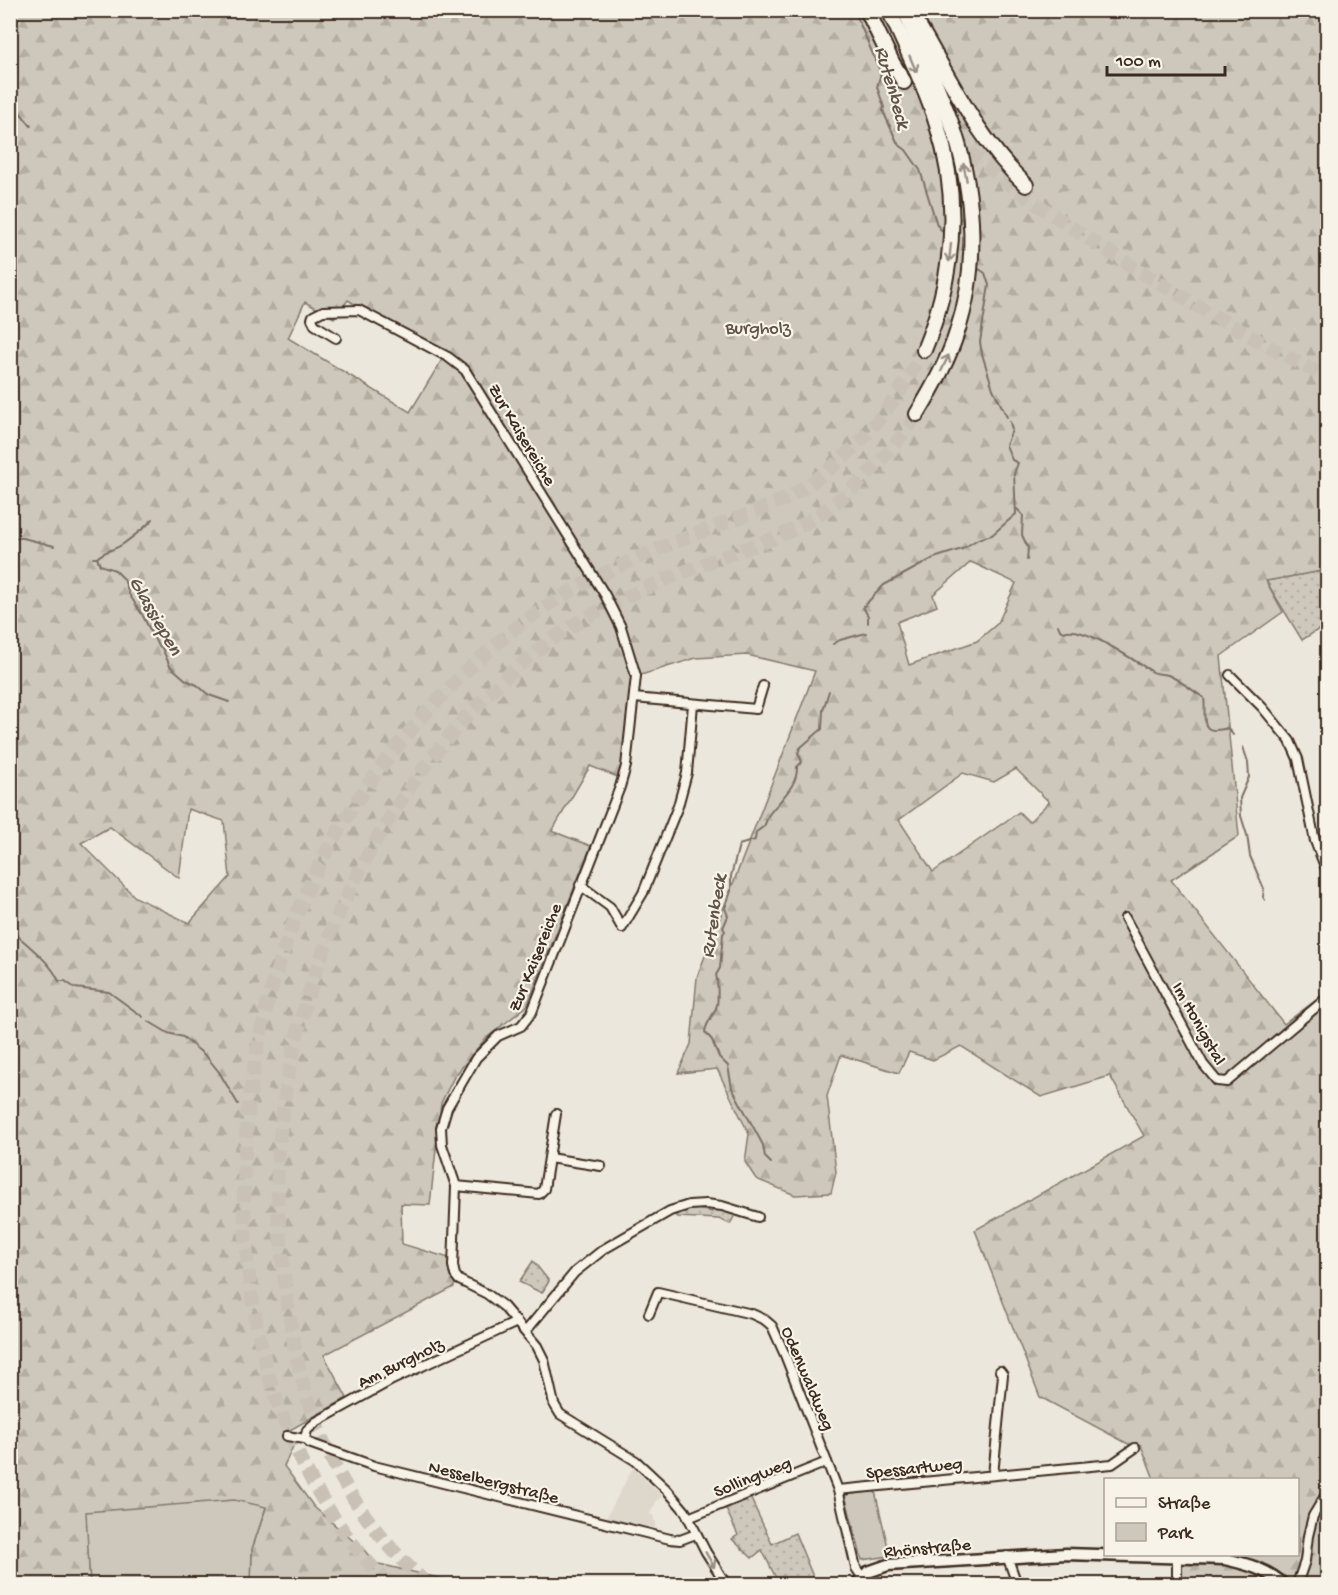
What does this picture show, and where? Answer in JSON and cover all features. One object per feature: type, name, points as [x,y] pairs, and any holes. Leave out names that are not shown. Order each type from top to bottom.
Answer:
[{"type":"highway","points":[[867,10],[887,53],[904,82]]},
{"type":"highway","points":[[889,10],[937,124],[947,163],[951,195],[952,230],[949,265],[940,307],[924,350]]},
{"type":"highway","points":[[907,10],[987,141],[1006,166],[1026,185]]},
{"type":"highway","points":[[907,10],[956,135],[965,174],[971,229],[967,292],[957,332],[935,383],[917,414]]},
{"type":"street","name":"Zur Kaisereiche","points":[[336,338],[315,325],[313,316],[324,310],[359,310],[448,357],[465,370],[605,594],[621,627],[636,676],[626,766],[620,787],[532,1012],[521,1026],[498,1036],[476,1058],[447,1108],[441,1128],[442,1145],[456,1186],[453,1258],[455,1275],[459,1280],[495,1299],[517,1322]]},
{"type":"street","points":[[1230,675],[1262,707],[1290,741],[1298,759],[1315,841],[1328,874]]},
{"type":"street","points":[[634,698],[756,709],[763,686]]},
{"type":"street","name":"Zur Kaisereiche","points":[[580,885],[610,907],[622,928],[643,893],[678,806],[687,772],[693,704]]},
{"type":"street","name":"Im Honigstal","points":[[1125,918],[1203,1064],[1217,1081],[1227,1082],[1328,997]]},
{"type":"street","points":[[456,1186],[539,1194],[544,1189],[556,1114]]},
{"type":"street","points":[[549,1158],[601,1166]]},
{"type":"street","points":[[526,1332],[575,1272],[604,1250],[670,1211],[689,1205],[706,1204],[723,1206],[758,1217]]},
{"type":"street","name":"Odenwaldweg","points":[[649,1314],[658,1292],[736,1309],[765,1320],[772,1326],[838,1490],[860,1581]]},
{"type":"street","points":[[517,1322],[544,1360],[554,1404],[560,1414],[636,1461],[667,1490],[688,1518],[726,1584]]},
{"type":"street","name":"Am Burgholz","points":[[305,1439],[307,1430],[315,1422],[392,1380],[517,1322]]},
{"type":"street","points":[[993,1475],[1003,1375],[1000,1371]]},
{"type":"street","name":"Nesselbergstraße","points":[[287,1436],[305,1439],[309,1443],[374,1466],[531,1506],[670,1539],[680,1540],[696,1534]]},
{"type":"street","name":"Spessartweg","points":[[838,1490],[1112,1464],[1135,1448]]},
{"type":"street","name":"Sollingweg","points":[[688,1518],[827,1462]]},
{"type":"street","points":[[1298,1584],[1305,1561],[1313,1516],[1328,1491]]},
{"type":"street","name":"Rhönstraße","points":[[860,1581],[876,1568],[888,1565],[1007,1556],[1104,1555]]},
{"type":"street","points":[[1007,1556],[1017,1584]]},
{"type":"street","points":[[1177,1584],[1178,1556]]},
{"type":"street","name":"Rhönstraße","points":[[1178,1556],[1225,1559],[1247,1564],[1263,1570],[1283,1584]]},
{"type":"shaded area","points":[[633,1468],[662,1496],[650,1513],[656,1521],[655,1528],[606,1518]]},
{"type":"green space","name":"Burgholz","points":[[11,11],[1327,11],[1327,570],[1266,581],[1283,612],[1221,656],[1239,836],[1171,880],[1284,1024],[1327,992],[1327,1584],[1174,1584],[1174,1556],[1299,1556],[1299,1478],[1154,1478],[1141,1445],[1132,1446],[1040,1397],[975,1230],[1144,1136],[1110,1076],[1041,1097],[961,1046],[933,1060],[909,1052],[899,1073],[841,1055],[827,1096],[836,1172],[831,1193],[795,1195],[756,1179],[745,1162],[749,1134],[717,1069],[678,1073],[691,1044],[697,977],[815,671],[747,655],[696,658],[641,675],[632,672],[620,778],[590,766],[552,831],[591,846],[527,1006],[485,1039],[454,1077],[441,1103],[430,1205],[401,1204],[402,1244],[449,1258],[449,1274],[455,1283],[454,1287],[324,1355],[347,1398],[288,1431],[295,1442],[284,1466],[314,1507],[365,1551],[375,1563],[464,1584],[251,1584],[252,1549],[266,1508],[87,1512],[90,1584],[11,1584]],"holes":[[[348,300],[443,358],[410,412],[288,338],[305,302],[334,318]],[[971,562],[1016,583],[998,623],[977,641],[909,665],[897,622],[937,606],[933,595]],[[1016,769],[1049,802],[1029,822],[1019,812],[933,872],[899,820],[963,773],[994,782]],[[188,809],[224,821],[230,877],[189,923],[135,897],[81,843],[110,827],[179,878]]]},
{"type":"green space","points":[[1327,570],[1327,624],[1302,640],[1266,581]]},
{"type":"green space","points":[[697,1206],[698,1209],[712,1212],[715,1207],[735,1215],[730,1224],[719,1219],[677,1217],[674,1214],[674,1212]]},
{"type":"green space","points":[[533,1261],[549,1281],[542,1293],[519,1282]]},
{"type":"green space","points":[[875,1491],[890,1556],[862,1560],[845,1495]]},
{"type":"green space","points":[[750,1497],[772,1544],[795,1533],[816,1584],[779,1584],[762,1550],[752,1558],[732,1539],[738,1535],[725,1507]]},
{"type":"green space","points":[[234,1500],[266,1507],[252,1549],[251,1584],[90,1584],[86,1512]]},
{"type":"waterway","name":"Rutenbeck","points":[[854,10],[881,73],[877,87],[884,107],[883,111],[898,144],[906,150],[920,170],[937,225],[943,232]]},
{"type":"waterway","points":[[10,100],[31,126]]},
{"type":"waterway","name":"Rutenbeck","points":[[979,269],[985,273],[989,285],[980,342],[982,354],[993,389],[1007,417]]},
{"type":"waterway","name":"Rutenbeck","points":[[868,623],[868,616],[863,607],[884,585],[934,558],[962,549],[978,539],[992,535],[1016,514],[1014,474],[1018,463],[1012,460],[1006,445],[1012,430],[1010,422]]},
{"type":"waterway","points":[[1017,509],[1023,515],[1022,535],[1028,548],[1027,560]]},
{"type":"waterway","points":[[97,558],[123,544],[153,519]]},
{"type":"waterway","name":"Glassiepen","points":[[10,538],[23,538],[54,546]]},
{"type":"waterway","name":"Glassiepen","points":[[93,558],[97,558],[100,565],[115,570],[124,579],[129,594],[157,644],[162,648],[170,666],[209,695],[229,702]]},
{"type":"waterway","points":[[1058,625],[1064,632],[1083,633],[1095,638],[1153,672],[1168,675],[1177,680],[1204,698],[1204,718],[1207,727],[1211,730],[1228,728],[1233,735]]},
{"type":"waterway","name":"Rutenbeck","points":[[833,644],[866,633]]},
{"type":"waterway","name":"Rutenbeck","points":[[771,1163],[765,1157],[763,1145],[732,1088],[728,1066],[719,1057],[712,1040],[705,1032],[717,1005],[716,975],[720,968],[725,931],[723,928],[728,916],[725,908],[731,891],[731,876],[739,845],[755,840],[756,832],[764,826],[769,814],[792,786],[797,767],[802,762],[798,753],[800,748],[822,729],[823,710],[829,691]]},
{"type":"waterway","points":[[1243,747],[1248,762],[1249,777],[1240,798],[1241,816],[1250,856],[1264,889],[1265,900]]},
{"type":"waterway","points":[[10,929],[44,960],[59,981],[65,981],[75,988],[109,992],[143,1017]]},
{"type":"waterway","points":[[148,1021],[168,1033],[183,1037],[207,1057],[238,1104]]},
{"type":"tunnel","points":[[904,82],[933,114]]},
{"type":"tunnel","points":[[954,137],[1010,184],[1090,240],[1218,318],[1328,378]]},
{"type":"tunnel","points":[[389,1584],[329,1509],[285,1423],[258,1328],[245,1229],[247,1127],[262,1028],[290,933],[329,847],[365,789],[408,733],[456,681],[482,657],[530,617],[604,573],[771,505],[794,494],[824,474],[858,443],[887,409],[924,350]]},
{"type":"tunnel","points":[[427,1584],[396,1553],[369,1521],[328,1452],[301,1376],[292,1334],[279,1227],[278,1163],[286,1091],[301,1019],[325,948],[355,879],[392,814],[435,753],[484,698],[538,650],[600,610],[666,579],[782,535],[820,514],[852,489],[881,460],[917,414]]}]
